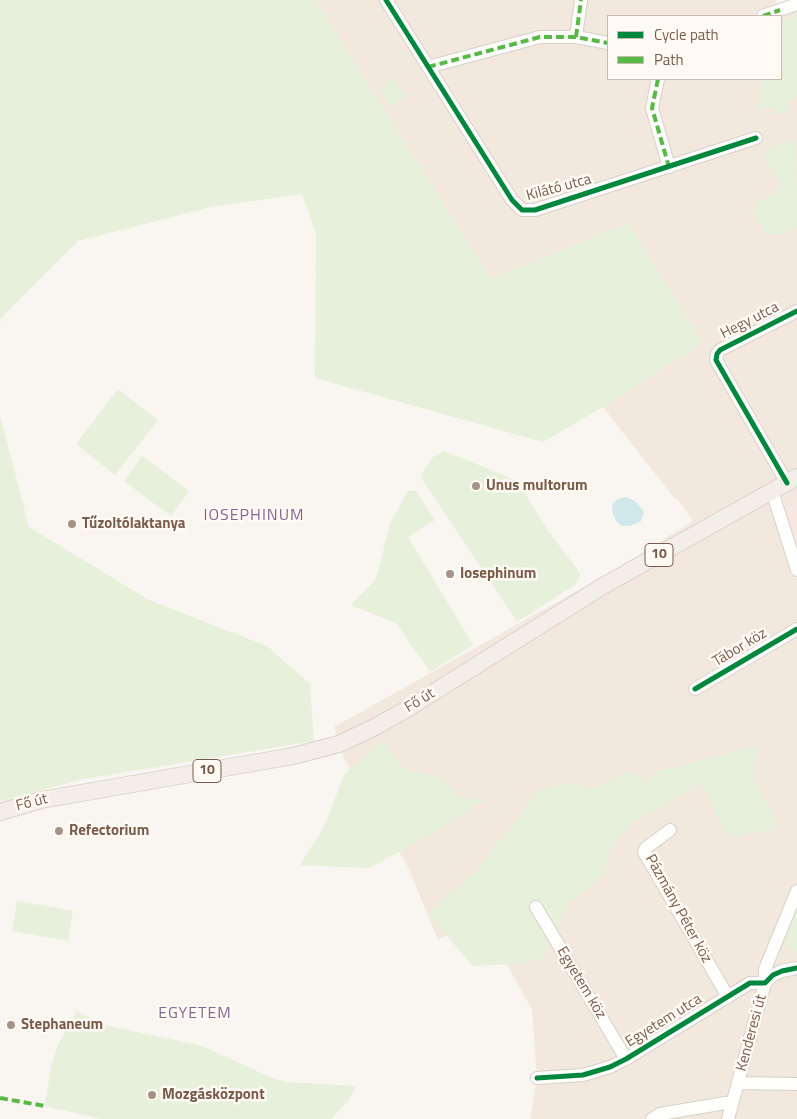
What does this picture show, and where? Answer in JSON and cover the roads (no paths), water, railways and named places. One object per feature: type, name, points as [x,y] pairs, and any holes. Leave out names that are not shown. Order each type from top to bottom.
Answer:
[{"type":"main road","name":"Fő út","points":[[0,812],[41,800],[294,756],[339,744],[407,709],[603,586],[792,480]]},
{"type":"street","name":"Kilátó utca","points":[[386,0],[512,200],[522,210],[535,210],[756,138]]},
{"type":"street","points":[[576,36],[581,0]]},
{"type":"street","points":[[766,15],[797,4]]},
{"type":"street","points":[[428,67],[540,36],[576,36],[607,43]]},
{"type":"street","points":[[658,80],[652,108],[669,167]]},
{"type":"street","name":"Hegy utca","points":[[792,480],[716,360],[720,350],[797,311]]},
{"type":"street","points":[[772,492],[797,570]]},
{"type":"street","name":"Tábor köz","points":[[696,689],[797,629]]},
{"type":"street","name":"Pázmány Péter köz","points":[[670,830],[646,848],[644,852],[728,996]]},
{"type":"street","name":"Kenderesi út","points":[[728,1119],[765,983],[765,969],[797,891]]},
{"type":"street","name":"Egyetem köz","points":[[536,908],[626,1059]]},
{"type":"street","points":[[773,947],[781,959],[782,971]]},
{"type":"street","name":"Egyetem utca","points":[[537,1078],[583,1075],[610,1067],[750,983],[765,983],[773,975],[797,968]]},
{"type":"street","points":[[738,1083],[797,1084]]},
{"type":"street","points":[[652,1119],[660,1114],[732,1102]]},
{"type":"water","points":[[627,497],[636,502],[644,512],[641,521],[630,526],[622,526],[617,522],[613,514],[612,504],[618,499]]},
{"type":"place","name":"Unus multorum","points":[[476,486]]},
{"type":"place","name":"Tűzoltólaktanya","points":[[72,524]]},
{"type":"place","name":"Iosephinum","points":[[450,574]]},
{"type":"place","name":"Refectorium","points":[[59,831]]},
{"type":"place","name":"Stephaneum","points":[[11,1025]]},
{"type":"place","name":"Mozgásközpont","points":[[152,1095]]},
{"type":"district","name":"IOSEPHINUM","points":[[254,516]]},
{"type":"district","name":"EGYETEM","points":[[195,1014]]}]
